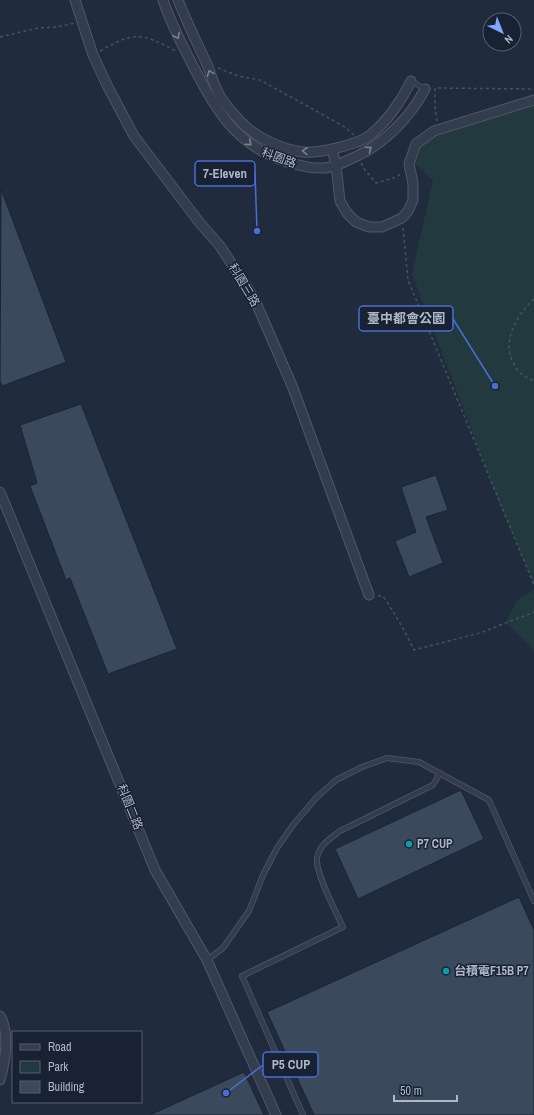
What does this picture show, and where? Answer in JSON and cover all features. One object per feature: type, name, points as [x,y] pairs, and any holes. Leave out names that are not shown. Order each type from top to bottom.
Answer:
[{"type":"street","name":"科園三路","points":[[75,0],[93,55],[134,136],[199,222],[220,246],[254,298],[293,388],[369,595]]},
{"type":"street","name":"科園路","points":[[163,0],[176,33],[208,96],[221,116],[257,149],[274,158],[311,168],[325,168],[358,156],[367,151],[394,130],[418,102],[425,89]]},
{"type":"street","name":"科園路","points":[[178,0],[218,93],[241,121],[263,139],[302,152],[332,148],[360,141],[369,136],[384,121],[412,81]]},
{"type":"street","points":[[332,148],[336,165],[340,201],[356,222],[369,227],[382,228],[402,218],[408,211],[413,200],[413,183],[409,164],[416,144],[434,131],[534,100]]},
{"type":"street","name":"科園二路","points":[[0,492],[155,870],[207,960],[276,1115]]},
{"type":"street","points":[[0,1016],[4,1022],[5,1060],[0,1080]]},
{"type":"lane","points":[[412,81],[425,89]]},
{"type":"lane","points":[[207,960],[223,948],[249,911],[263,875],[277,848],[293,825],[316,798],[336,780],[362,767],[386,758],[419,762],[489,800],[534,901]]},
{"type":"lane","points":[[303,1115],[242,976],[343,927],[318,869],[317,858],[321,848],[340,831],[433,784],[440,773]]},
{"type":"path","points":[[0,37],[38,28],[58,27],[81,22]]},
{"type":"path","points":[[93,55],[123,38],[139,36],[150,38],[189,57]]},
{"type":"path","points":[[205,60],[222,70],[260,80],[345,127],[360,141]]},
{"type":"path","points":[[434,131],[438,122],[435,107],[435,88],[534,89]]},
{"type":"path","points":[[358,156],[365,170],[376,183],[397,178],[409,164]]},
{"type":"path","points":[[402,218],[408,280],[534,585]]},
{"type":"path","points":[[534,299],[522,311],[509,336],[510,351],[518,372],[534,381]]},
{"type":"path","points":[[369,595],[383,596],[405,631],[414,650],[480,633],[534,612]]},
{"type":"green space","points":[[534,106],[534,584],[498,499],[412,274],[433,180],[415,164],[422,146],[434,137]]},
{"type":"green space","points":[[534,590],[534,650],[506,622],[517,600]]},
{"type":"building","points":[[1,189],[66,362],[2,386],[0,381]]},
{"type":"building","points":[[81,404],[177,649],[108,674],[70,578],[66,580],[30,486],[37,483],[20,425]]},
{"type":"building","points":[[436,475],[448,510],[426,517],[443,563],[409,577],[395,541],[416,532],[401,487]]},
{"type":"building","name":"P7 CUP","points":[[461,790],[484,839],[358,899],[335,849]]},
{"type":"building","name":"台積電F15B P7","points":[[519,897],[534,930],[534,1115],[314,1115],[267,1012]]},
{"type":"building","points":[[244,1072],[264,1115],[150,1115]]},
{"type":"place","name":"7-Eleven","points":[[257,231]]},
{"type":"place","name":"臺中都會公園","points":[[495,386]]},
{"type":"place","name":"P7 CUP","points":[[409,844]]},
{"type":"place","name":"台積電F15B P7","points":[[446,971]]},
{"type":"place","name":"P5 CUP","points":[[226,1093]]}]
